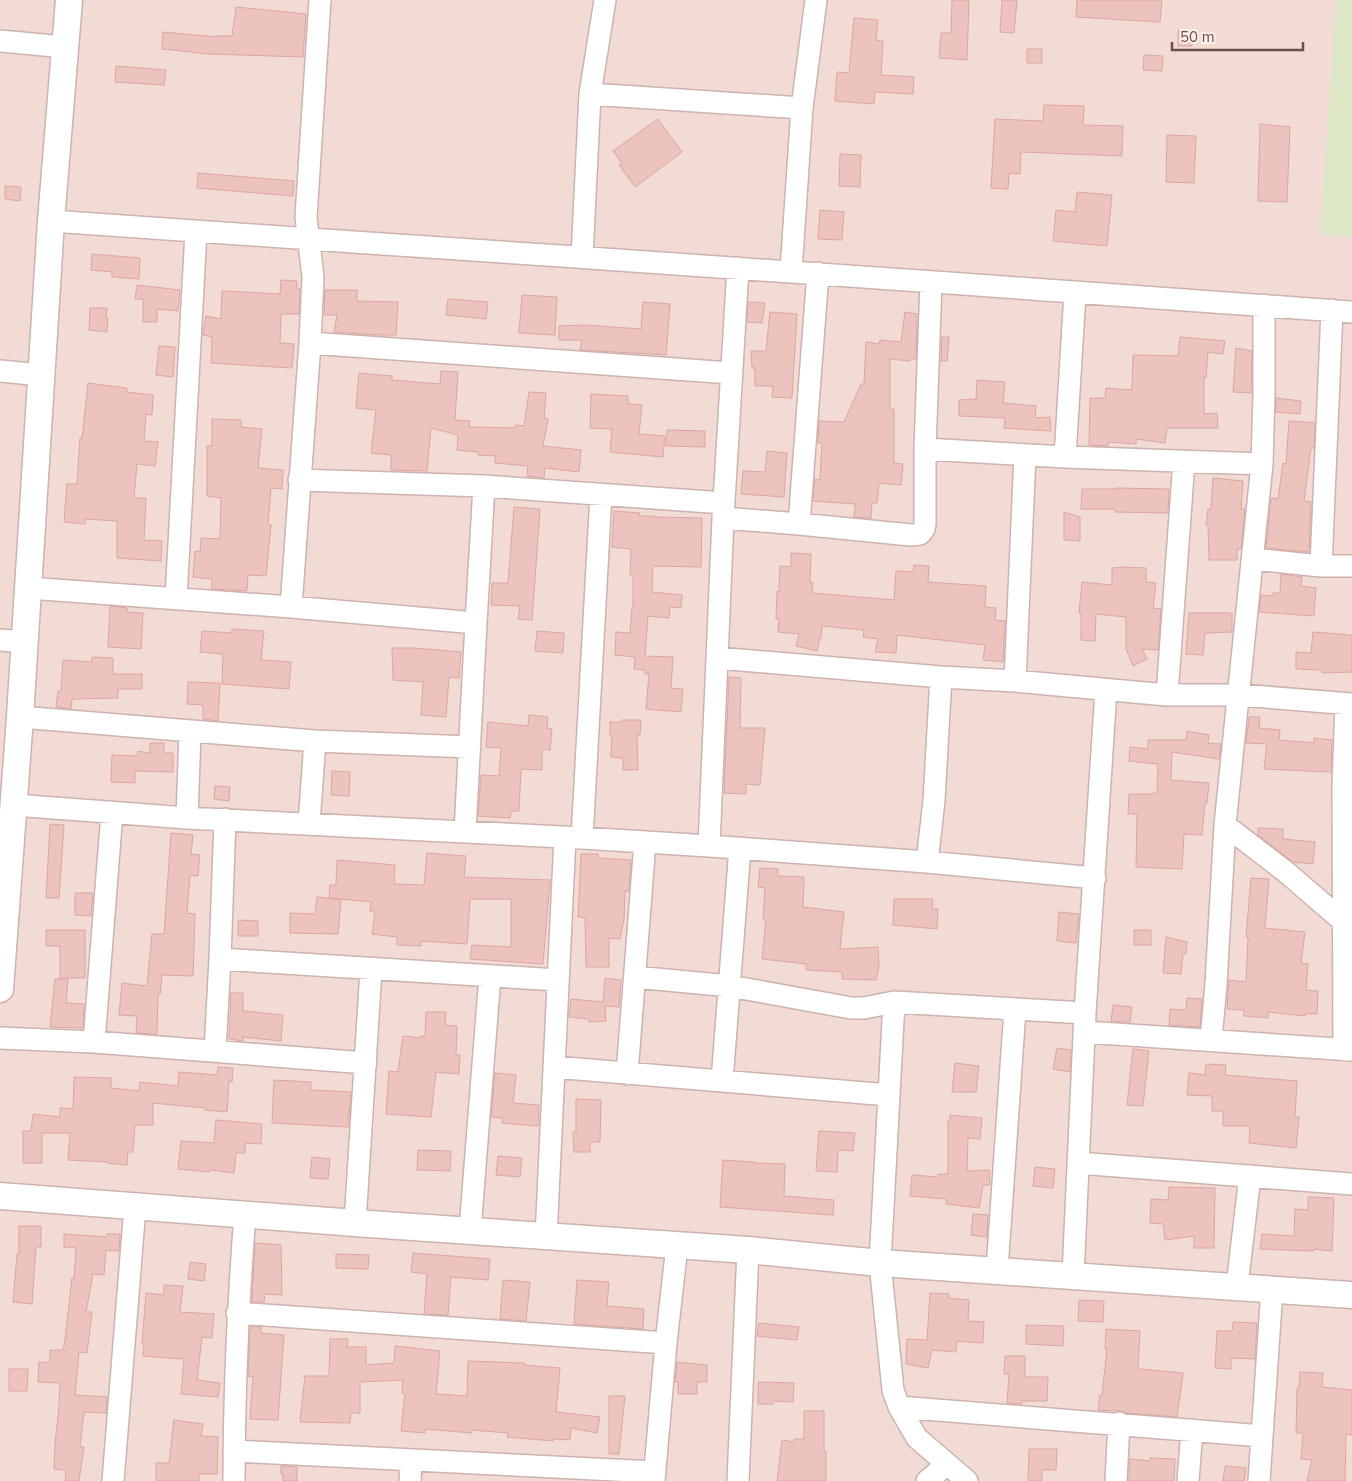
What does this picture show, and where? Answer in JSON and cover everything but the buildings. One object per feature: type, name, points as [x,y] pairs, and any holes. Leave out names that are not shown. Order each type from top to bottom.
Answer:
[{"type":"street","points":[[0,989],[14,805],[8,776],[20,717],[12,641],[28,588],[51,221],[69,0]]},
{"type":"street","points":[[291,607],[310,343],[313,277],[306,217],[320,0]]},
{"type":"street","points":[[582,257],[590,94],[606,0]]},
{"type":"street","points":[[791,271],[802,108],[816,0]]},
{"type":"street","points":[[0,41],[66,47]]},
{"type":"street","points":[[590,94],[802,108]]},
{"type":"street","points":[[51,221],[791,271],[1342,311],[1321,566]]},
{"type":"street","points":[[176,599],[196,232]]},
{"type":"street","points":[[709,846],[724,511],[738,268]]},
{"type":"street","points":[[799,524],[818,273]]},
{"type":"street","points":[[299,480],[484,486],[601,495],[724,511],[799,524],[911,535],[920,534],[925,524],[925,449],[931,282]]},
{"type":"street","points":[[1065,457],[1075,293]]},
{"type":"street","points":[[1211,1040],[1225,825],[1240,695],[1262,464],[1264,305]]},
{"type":"street","points":[[310,343],[731,373]]},
{"type":"street","points":[[0,371],[42,375]]},
{"type":"street","points":[[925,449],[1065,457],[1262,464]]},
{"type":"street","points":[[1015,681],[1025,455]]},
{"type":"street","points":[[1167,695],[1184,461]]},
{"type":"street","points":[[465,832],[484,486]]},
{"type":"street","points":[[546,1237],[558,980],[573,837],[601,495]]},
{"type":"street","points":[[1253,560],[1321,566],[1352,566]]},
{"type":"street","points":[[28,588],[291,607],[476,623]]},
{"type":"street","points":[[635,977],[730,986],[851,1008],[864,1008],[894,1002],[1014,1009],[1085,1023],[1211,1040],[1348,1050],[1349,704],[1240,695],[1167,695],[718,658]]},
{"type":"street","points":[[927,862],[934,801],[941,677]]},
{"type":"street","points":[[1073,1276],[1085,1023],[1106,690]]},
{"type":"street","points":[[20,717],[190,732],[470,748]]},
{"type":"street","points":[[187,818],[190,732]]},
{"type":"street","points":[[309,824],[315,740]]},
{"type":"street","points":[[14,805],[187,818],[573,837],[740,848],[927,862],[1094,878]]},
{"type":"street","points":[[94,1042],[112,812]]},
{"type":"street","points":[[215,1051],[225,820]]},
{"type":"street","points":[[1225,825],[1348,922]]},
{"type":"street","points":[[627,1074],[645,842]]},
{"type":"street","points":[[722,1081],[740,848]]},
{"type":"street","points":[[220,959],[371,970],[558,980]]},
{"type":"street","points":[[355,1223],[371,970]]},
{"type":"street","points":[[470,1230],[490,976]]},
{"type":"street","points":[[894,1002],[880,1263],[893,1390],[898,1407],[917,1438],[966,1481]]},
{"type":"street","points":[[997,1270],[1014,1009]]},
{"type":"street","points":[[0,1038],[94,1042],[366,1063]]},
{"type":"street","points":[[554,1068],[889,1095]]},
{"type":"street","points":[[1078,1163],[1352,1184]]},
{"type":"street","points":[[1237,1286],[1250,1176]]},
{"type":"street","points":[[0,1196],[546,1237],[748,1250],[880,1263],[1352,1295]]},
{"type":"street","points":[[113,1481],[135,1207]]},
{"type":"street","points":[[234,1481],[237,1313],[245,1215]]},
{"type":"street","points":[[234,1451],[410,1471],[654,1476],[666,1342],[678,1246]]},
{"type":"street","points":[[738,1481],[748,1250]]},
{"type":"street","points":[[1259,1481],[1272,1289]]},
{"type":"street","points":[[237,1313],[666,1342]]},
{"type":"street","points":[[898,1407],[1262,1436]]},
{"type":"street","points":[[1116,1481],[1119,1424]]},
{"type":"street","points":[[1188,1481],[1192,1430]]},
{"type":"street","points":[[927,1481],[946,1465]]},
{"type":"shaded area","points":[[0,0],[1352,0],[1352,1481],[0,1481]]},
{"type":"green space","points":[[1336,0],[1352,0],[1352,237],[1320,234]]}]
